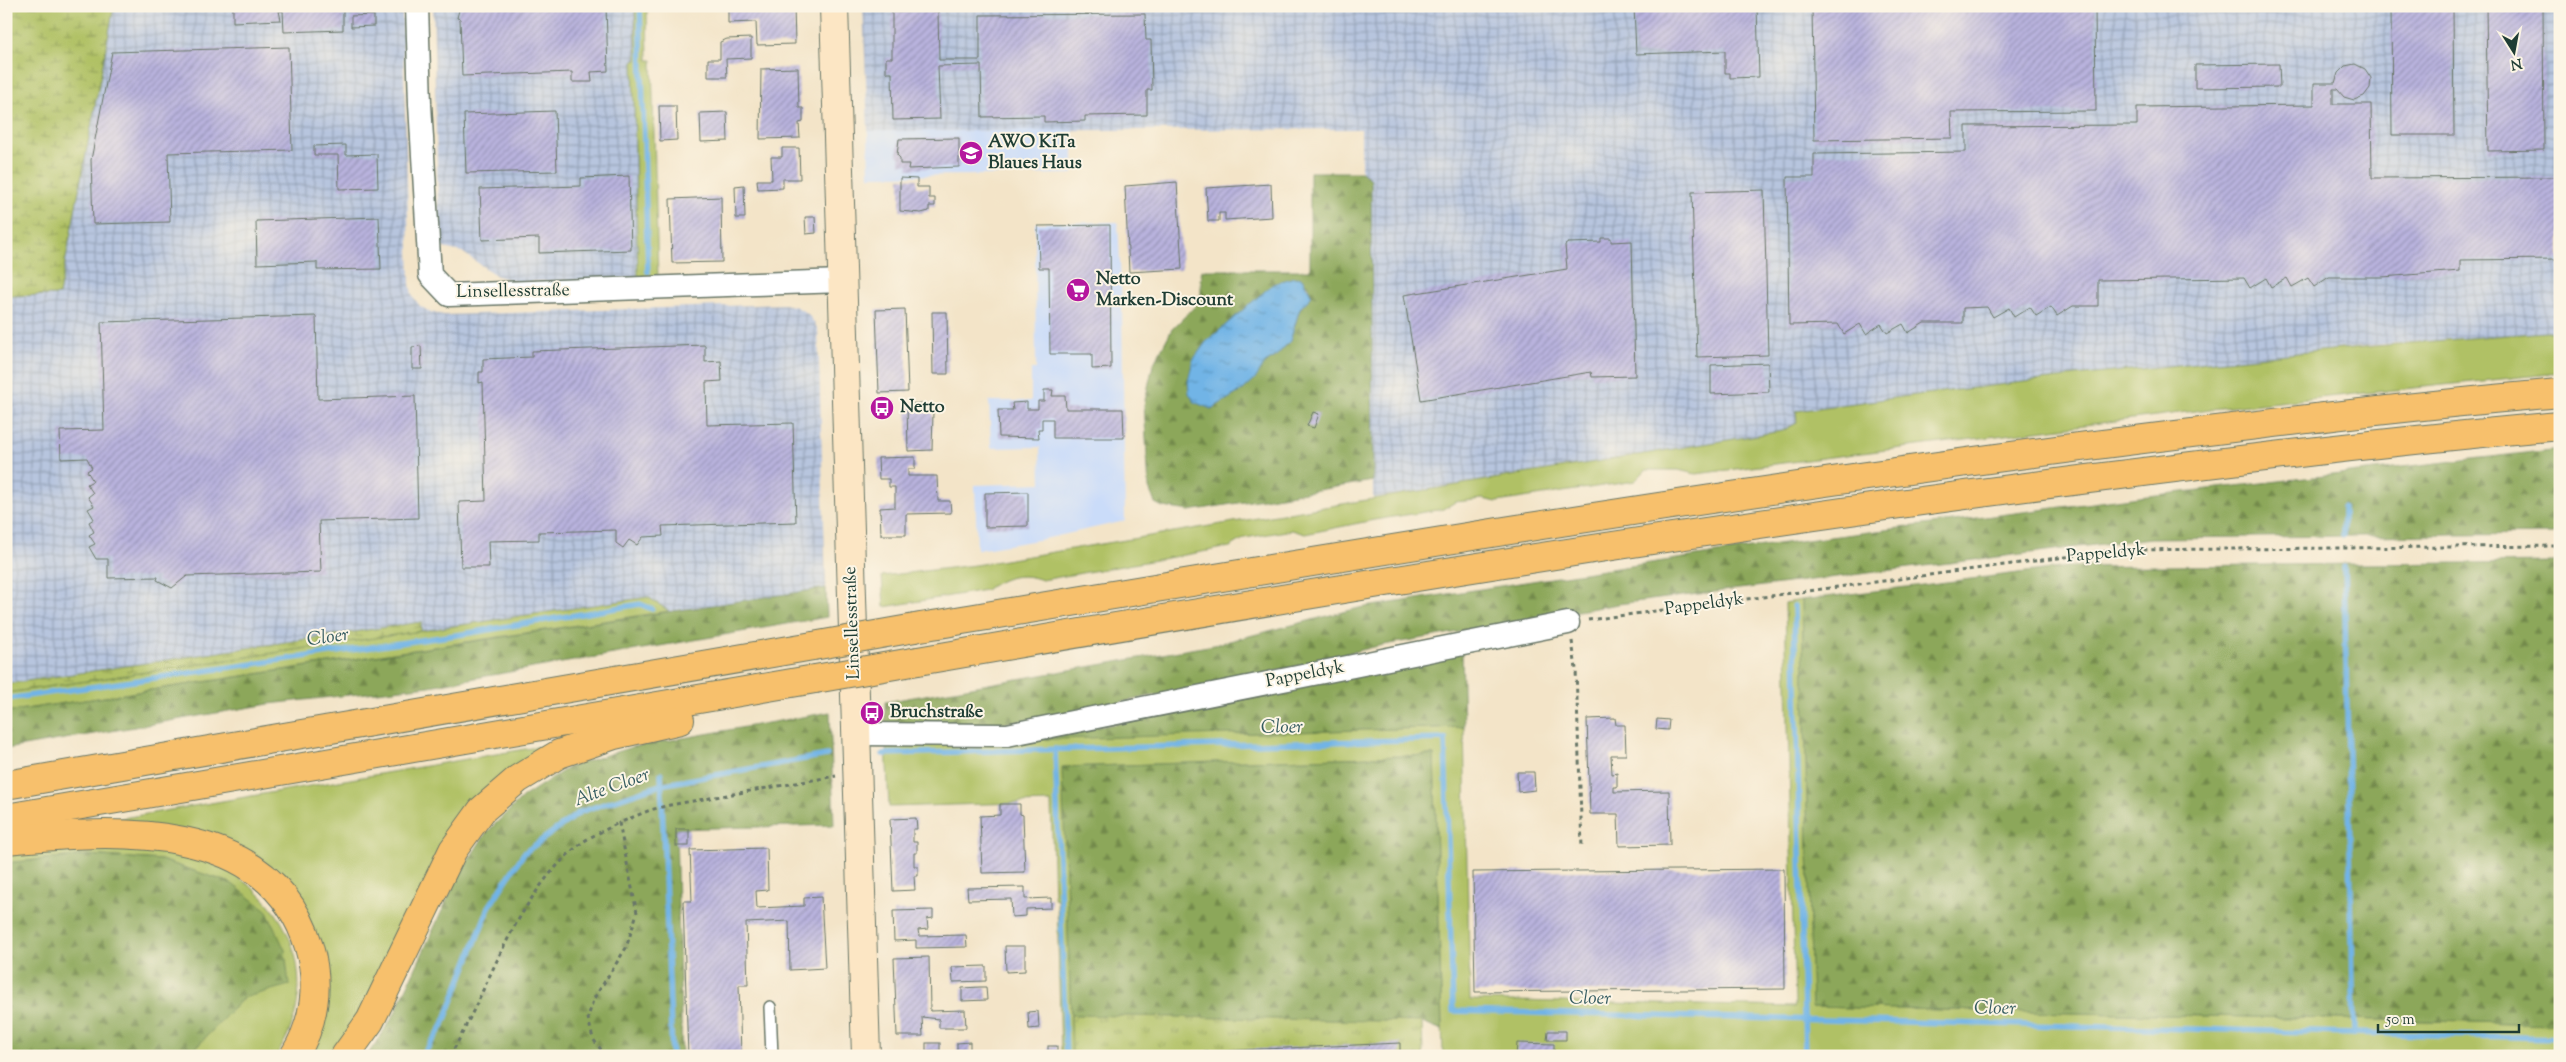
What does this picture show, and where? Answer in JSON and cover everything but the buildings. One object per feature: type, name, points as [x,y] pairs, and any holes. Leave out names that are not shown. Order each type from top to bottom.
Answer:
[{"type":"highway","points":[[6,785],[915,628],[1573,518],[1892,471],[2243,426],[2560,393]]},
{"type":"highway","points":[[6,818],[1275,599],[1894,503],[2236,460],[2560,426]]},
{"type":"highway","points":[[345,1056],[370,1021],[454,850],[482,810],[511,785],[559,754],[614,735],[675,722],[758,689]]},
{"type":"highway","points":[[6,840],[79,833],[147,835],[202,844],[246,864],[278,890],[303,926],[315,967],[314,1006],[303,1042],[294,1056]]},
{"type":"street","name":"Linsellesstraße","points":[[417,6],[420,104],[430,275],[450,295],[843,281]]},
{"type":"street","name":"Linsellesstraße","points":[[834,6],[866,1056]]},
{"type":"street","name":"Pappeldyk","points":[[857,734],[1007,735],[1568,623]]},
{"type":"lane","points":[[770,1007],[772,1056]]},
{"type":"path","name":"Pappeldyk","points":[[1568,623],[2118,550],[2560,546]]},
{"type":"path","points":[[1568,623],[1576,669],[1582,848]]},
{"type":"path","points":[[450,1056],[468,1024],[517,924],[546,878],[579,845],[619,823],[650,810],[858,772]]},
{"type":"path","points":[[606,1056],[593,1039],[588,1018],[593,1000],[626,948],[637,913],[619,823]]},
{"type":"shaded area","points":[[114,6],[402,6],[410,283],[412,295],[420,306],[430,312],[444,315],[784,304],[797,307],[808,314],[818,329],[826,588],[669,611],[648,597],[421,631],[420,622],[6,684],[6,296],[59,295]]},
{"type":"shaded area","points":[[433,6],[635,6],[637,61],[633,61],[638,278],[517,282],[497,276],[462,252],[439,247]]},
{"type":"shaded area","points":[[863,6],[2560,6],[2560,331],[2383,344],[2189,364],[1916,395],[1796,411],[1797,423],[1782,431],[1373,498],[1371,179],[1361,172],[1361,129],[868,131]]},
{"type":"shaded area","name":"AWO KiTa Blaues Haus","points":[[1073,130],[1073,174],[869,176],[868,131]]},
{"type":"shaded area","points":[[1118,222],[1122,306],[1125,521],[1044,539],[977,550],[975,485],[1041,483],[1040,447],[991,448],[989,401],[1031,401],[1031,369],[1036,369],[1035,223]]},
{"type":"green space","points":[[6,6],[114,6],[59,295],[6,296]]},
{"type":"green space","points":[[635,6],[647,6],[648,60],[652,60],[658,278],[638,278],[633,61],[637,60]]},
{"type":"green space","points":[[1310,172],[1361,172],[1371,179],[1373,481],[1189,511],[1163,507],[1155,503],[1149,488],[1144,405],[1153,365],[1172,329],[1201,300],[1201,270],[1310,270]],"holes":[[[1307,283],[1312,296],[1300,308],[1290,341],[1275,357],[1265,363],[1243,390],[1211,409]]]},
{"type":"green space","points":[[2560,331],[2560,373],[2211,409],[1696,474],[1678,470],[1646,470],[1635,481],[1497,502],[1483,499],[1455,502],[1444,509],[1374,520],[1305,534],[1292,530],[1245,538],[1230,547],[1042,580],[1027,576],[1013,577],[1005,579],[986,590],[884,607],[882,576],[975,565],[1782,431],[1797,423],[1796,411],[2082,375],[2369,347]]},
{"type":"green space","points":[[2560,449],[2560,534],[2151,538],[1618,604],[1378,646],[1268,673],[1046,717],[985,726],[885,725],[885,702],[1214,645],[1359,608],[1784,543],[2139,497]]},
{"type":"green space","points":[[2560,562],[2560,1024],[1812,1007],[1802,600],[2067,567]]},
{"type":"green space","points":[[826,588],[827,617],[429,686],[269,704],[6,749],[6,712]]},
{"type":"green space","points":[[648,597],[669,611],[6,712],[6,693]]},
{"type":"green space","points":[[1802,600],[1812,1007],[2560,1024],[2560,1056],[1443,1056],[1434,755],[1063,767],[1072,1056],[1061,1056],[1057,899],[1054,898],[1051,802],[889,807],[886,743],[1464,727],[1470,1000],[1795,1007],[1785,603]]},
{"type":"green space","points":[[421,622],[421,631],[6,693],[6,684]]},
{"type":"green space","points":[[1462,650],[1464,727],[1023,740],[1160,716]]},
{"type":"green space","points":[[830,712],[834,825],[676,829],[682,1056],[367,1056],[394,1015],[458,876],[486,833],[523,797],[569,767],[632,747]]},
{"type":"green space","points":[[566,742],[537,754],[394,956],[335,1056],[301,1056],[319,1006],[285,887],[100,822]]},
{"type":"green space","points":[[1434,755],[1442,1030],[1422,1022],[1071,1015],[1062,767]]},
{"type":"green space","points":[[91,847],[160,851],[200,859],[230,872],[255,891],[276,913],[290,939],[297,967],[298,996],[291,1026],[276,1056],[188,1056],[243,998],[231,883],[161,860],[87,855],[6,863],[6,855]]},
{"type":"green space","points":[[87,855],[161,860],[231,883],[266,910],[285,950],[289,985],[243,998],[188,1056],[6,1056],[6,863]]},
{"type":"green space","points":[[1071,1015],[1422,1022],[1423,1056],[1072,1056]]},
{"type":"water","points":[[1294,277],[1302,278],[1312,296],[1300,308],[1290,341],[1275,357],[1265,363],[1256,378],[1243,390],[1211,409],[1194,402],[1189,393],[1188,381],[1193,360],[1206,342],[1273,284]]},
{"type":"waterway","points":[[640,6],[648,272]]},
{"type":"waterway","points":[[2343,507],[2343,535]]},
{"type":"waterway","points":[[2344,567],[2354,1033]]},
{"type":"waterway","name":"Cloer","points":[[6,699],[463,634],[640,604],[652,609]]},
{"type":"waterway","points":[[1794,606],[1805,1056]]},
{"type":"waterway","name":"Cloer","points":[[883,754],[1445,739],[1453,1011],[2560,1038]]},
{"type":"waterway","points":[[1055,749],[1066,1056]]},
{"type":"waterway","name":"Alte Cloer","points":[[422,1056],[442,1027],[489,907],[524,853],[580,812],[660,785],[827,755]]},
{"type":"waterway","points":[[661,774],[672,1056]]},
{"type":"place","name":"AWO KiTa Blaues Haus","points":[[971,153]]},
{"type":"place","name":"Netto Marken-Discount","points":[[1078,290]]},
{"type":"place","name":"Netto","points":[[882,408]]},
{"type":"place","name":"Bruchstraße","points":[[872,713]]}]
